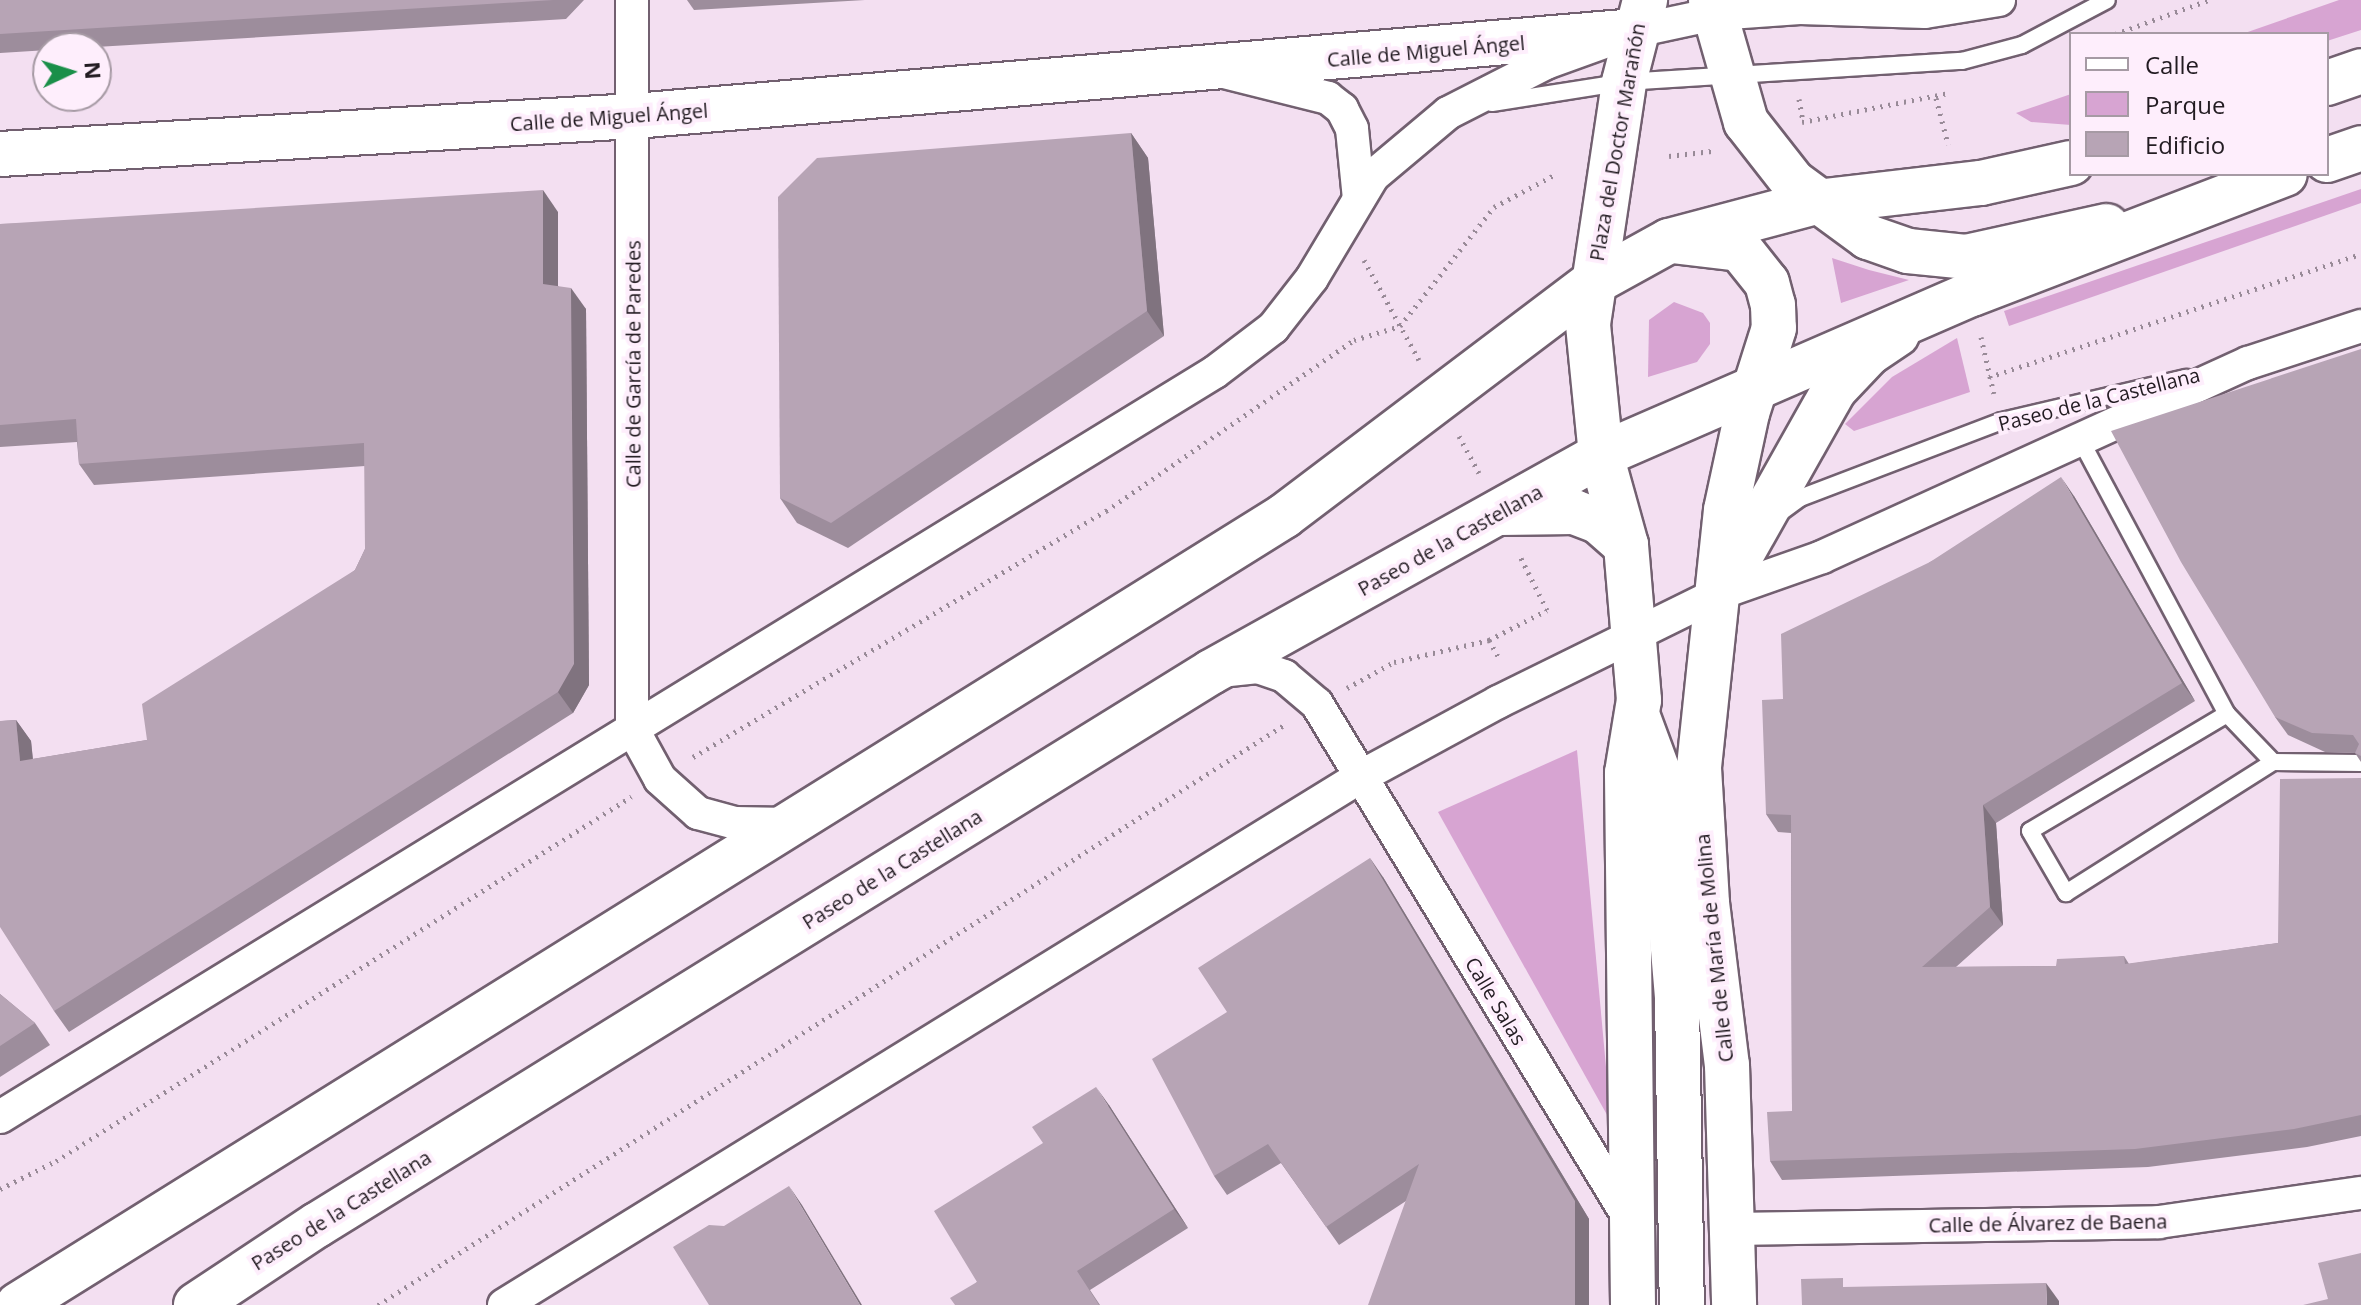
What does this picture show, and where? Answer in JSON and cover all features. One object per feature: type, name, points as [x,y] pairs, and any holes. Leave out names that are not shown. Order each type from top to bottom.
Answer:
[{"type":"main road","points":[[1713,7],[1730,75],[1746,122],[1771,158],[1816,202],[1868,237],[1908,251],[1966,257],[2211,198]]},
{"type":"main road","name":"Calle de Miguel Ángel","points":[[0,154],[634,116],[1217,70],[1640,15]]},
{"type":"main road","name":"Plaza del Doctor Marañón","points":[[1634,631],[1626,545],[1601,455],[1588,356],[1591,284],[1624,82],[1640,15]]},
{"type":"main road","points":[[2329,82],[2361,71]]},
{"type":"main road","points":[[2329,159],[2361,148]]},
{"type":"main road","points":[[1816,202],[1981,183],[2069,163]]},
{"type":"main road","points":[[1601,455],[1756,385],[1927,314],[2211,198],[2279,176]]},
{"type":"main road","name":"Plaza del Doctor Marañón","points":[[1591,284],[1669,241],[1816,202]]},
{"type":"main road","points":[[1669,241],[1740,249],[1767,283],[1774,328],[1756,385],[1726,510],[1720,593]]},
{"type":"main road","points":[[18,1305],[1284,516],[1591,284]]},
{"type":"main road","points":[[1720,593],[1834,390],[1869,353],[1927,314]]},
{"type":"main road","name":"Paseo de la Castellana","points":[[196,1305],[304,1232],[1211,672],[1601,455]]},
{"type":"main road","points":[[1500,513],[1574,512],[1598,521],[1626,545]]},
{"type":"main road","name":"Calle de María de Molina","points":[[1720,593],[1699,768],[1707,903],[1727,1065],[1734,1305]]},
{"type":"main road","name":"Calle de María de Molina","points":[[1633,1305],[1627,773],[1639,720],[1634,631]]},
{"type":"main road","name":"Calle de María de Molina","points":[[1639,720],[1658,771],[1677,999],[1682,1305]]},
{"type":"street","name":"Calle de García de Paredes","points":[[632,0],[632,728]]},
{"type":"street","points":[[0,1117],[1215,372],[1273,328],[1312,278],[1359,199],[1394,155],[1448,113],[1640,15],[1713,7],[1925,12],[1999,0]]},
{"type":"street","name":"Calle de Miguel Ángel","points":[[1217,70],[1328,98],[1342,109],[1352,129],[1359,199]]},
{"type":"street","name":"Paseo de la Castellana","points":[[504,1305],[1360,777],[1634,631],[1720,593],[1822,557],[2248,363],[2361,326]]},
{"type":"street","name":"Calle Salas","points":[[1211,672],[1258,667],[1284,676],[1317,704],[1633,1224]]},
{"type":"street","points":[[632,728],[660,779],[698,813],[735,823],[789,824]]},
{"type":"street","name":"Calle de Álvarez de Baena","points":[[1733,1229],[2159,1222],[2361,1193]]},
{"type":"lane","points":[[1448,113],[1538,92],[1624,82],[1962,61],[2022,45],[2107,0]]},
{"type":"lane","name":"Paseo de la Castellana","points":[[1720,593],[1778,514],[1800,498],[2002,421],[2248,363]]},
{"type":"lane","points":[[2080,439],[2227,714],[2273,762]]},
{"type":"lane","points":[[2227,714],[2030,831],[2066,893],[2273,762],[2361,763]]},
{"type":"path","points":[[2121,32],[2209,0]]},
{"type":"path","points":[[1795,125],[1936,98],[1951,154]]},
{"type":"path","points":[[1669,156],[1726,149]]},
{"type":"path","points":[[0,1189],[56,1161],[660,779],[1106,511],[1354,340],[1400,326],[1494,207],[1556,174]]},
{"type":"path","points":[[1989,377],[2361,254]]},
{"type":"path","points":[[378,1305],[1317,704],[1394,662],[1489,640],[1547,610]]},
{"type":"green space","points":[[2339,0],[2361,0],[2361,30],[2329,40],[2329,32],[2248,32]]},
{"type":"green space","points":[[2069,95],[2069,125],[2031,122],[2016,113]]},
{"type":"green space","points":[[2361,189],[2361,203],[2009,326],[2004,311]]},
{"type":"green space","points":[[1832,258],[1869,270],[1909,280],[1841,303]]},
{"type":"green space","points":[[1674,302],[1703,313],[1710,323],[1710,344],[1697,362],[1648,377],[1649,320]]},
{"type":"green space","points":[[1957,338],[1970,392],[1854,431],[1845,424],[1892,377]]},
{"type":"green space","points":[[1577,750],[1611,1122],[1438,812]]},
{"type":"building","points":[[0,0],[553,0],[32,32],[0,34]]},
{"type":"building","points":[[1131,133],[1147,311],[831,523],[780,498],[778,197],[817,158]]},
{"type":"building","points":[[543,190],[543,284],[571,288],[574,664],[558,692],[54,1011],[0,927],[0,721],[16,720],[20,761],[147,740],[142,704],[355,570],[365,549],[364,443],[79,464],[76,419],[0,425],[0,224]]},
{"type":"building","points":[[2361,349],[2361,756],[2355,753],[2359,744],[2353,735],[2312,733],[2275,717],[2181,562],[2111,431]]},
{"type":"building","points":[[2061,477],[2182,683],[1983,805],[1990,907],[1922,967],[2056,966],[2057,959],[2124,956],[2125,964],[2278,943],[2280,779],[2361,778],[2361,1115],[2294,1129],[2135,1149],[1770,1161],[1767,1112],[1792,1111],[1791,815],[1766,814],[1762,700],[1783,699],[1781,634],[1930,562]]},
{"type":"building","points":[[1370,858],[1575,1201],[1575,1305],[1368,1305],[1419,1164],[1326,1227],[1268,1144],[1214,1176],[1152,1059],[1227,1012],[1198,968]]},
{"type":"building","points":[[0,994],[35,1023],[0,1046]]},
{"type":"building","points":[[1096,1087],[1174,1209],[1077,1271],[1099,1305],[955,1305],[950,1298],[977,1282],[934,1211],[1043,1143],[1032,1127]]},
{"type":"building","points":[[789,1186],[860,1305],[709,1305],[673,1247],[709,1225],[724,1226]]},
{"type":"building","points":[[2361,1253],[2361,1305],[2303,1305],[2328,1299],[2318,1263]]},
{"type":"building","points":[[1843,1278],[1843,1287],[2046,1283],[2047,1305],[1802,1305],[1801,1279]]}]
